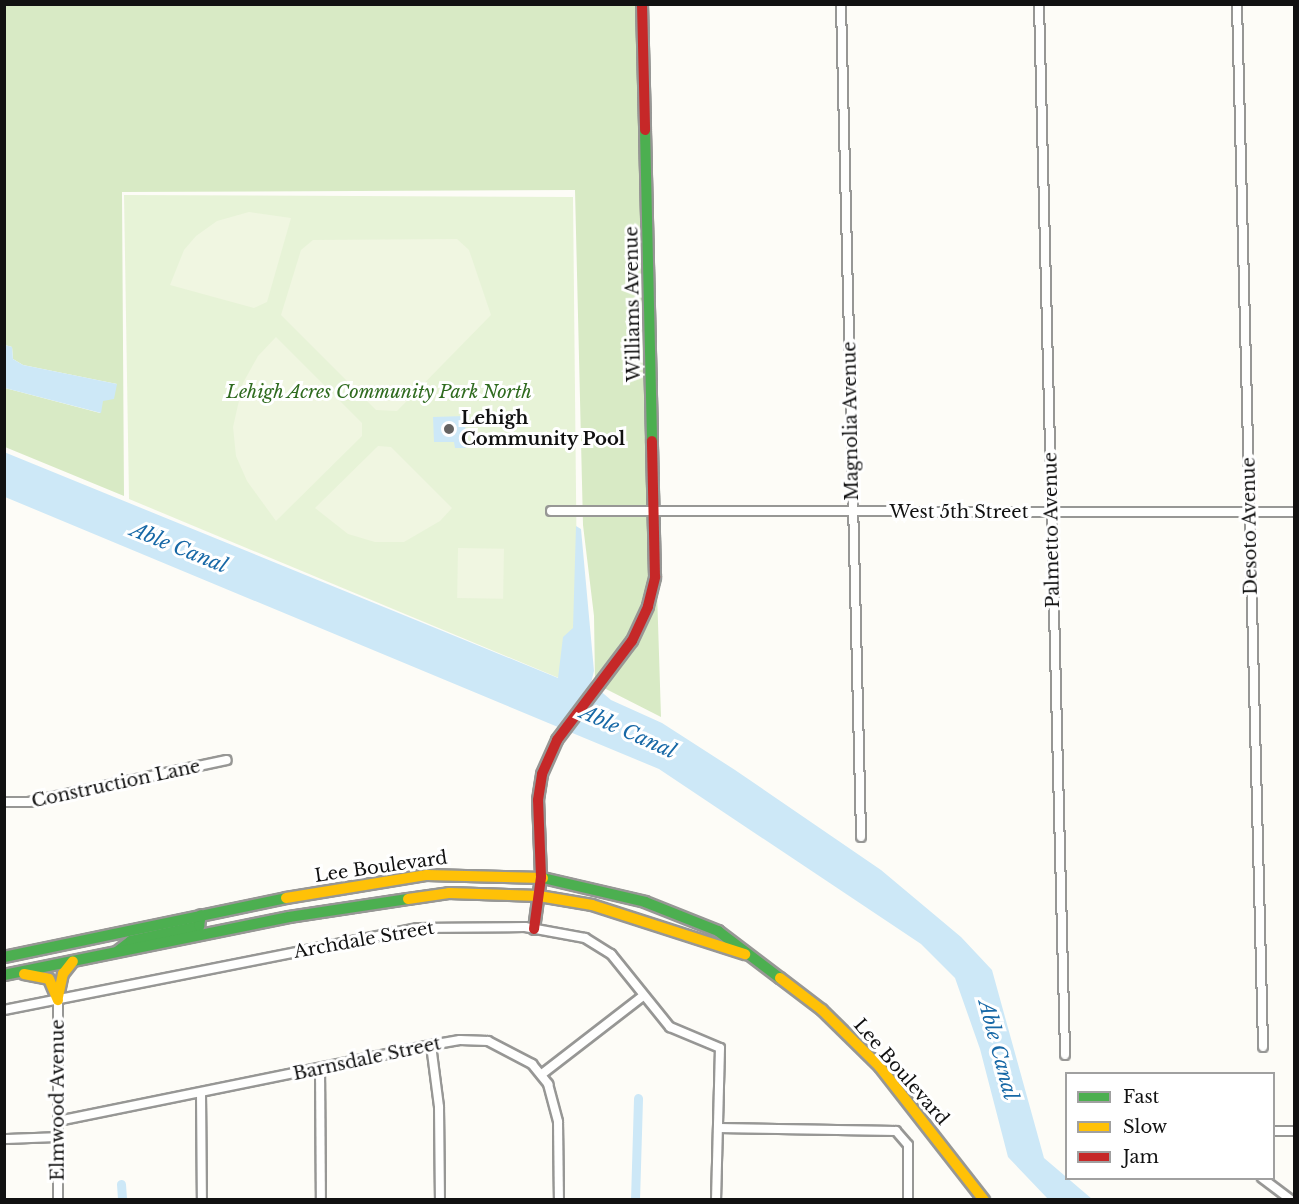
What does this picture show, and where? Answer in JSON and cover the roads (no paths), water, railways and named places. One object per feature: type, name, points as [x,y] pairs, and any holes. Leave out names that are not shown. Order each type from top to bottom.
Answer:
[{"type":"main road","name":"Williams Avenue","points":[[534,929],[541,877],[539,787],[557,740],[632,641],[648,606],[655,577],[642,4]]},
{"type":"main road","name":"Lee Boulevard","points":[[4,957],[201,915],[427,875],[541,877],[673,911],[718,931],[752,955],[822,1010],[864,1050],[984,1200]]},
{"type":"main road","name":"Lee Boulevard","points":[[10,974],[289,917],[428,894],[539,896],[592,905],[752,955]]},
{"type":"main road","points":[[116,953],[131,941],[199,926],[201,915]]},
{"type":"main road","points":[[58,1000],[61,979],[73,961]]},
{"type":"main road","points":[[10,974],[46,977],[58,1000]]},
{"type":"street","name":"Magnolia Avenue","points":[[841,4],[861,837]]},
{"type":"street","name":"Palmetto Avenue","points":[[1039,4],[1065,1055]]},
{"type":"street","name":"Desoto Avenue","points":[[1237,4],[1263,1047]]},
{"type":"street","name":"West 5th Street","points":[[551,512],[1294,512]]},
{"type":"street","name":"Construction Lane","points":[[4,802],[29,802],[227,760]]},
{"type":"street","name":"Archdale Street","points":[[4,1010],[418,928],[534,929],[585,938],[604,947],[643,996],[679,1033],[720,1048],[719,1128]]},
{"type":"street","points":[[559,1200],[558,1122],[542,1074],[643,996]]},
{"type":"street","name":"Elmwood Avenue","points":[[58,1000],[58,1200]]},
{"type":"street","name":"Barnsdale Street","points":[[58,1121],[431,1045],[488,1041],[510,1049],[542,1074]]},
{"type":"street","points":[[431,1045],[439,1107],[440,1200]]},
{"type":"street","points":[[320,1068],[321,1200]]},
{"type":"street","points":[[201,1093],[202,1200]]},
{"type":"street","points":[[716,1200],[719,1128],[886,1129],[903,1137],[909,1152],[908,1200]]},
{"type":"street","points":[[1275,1131],[1294,1131]]},
{"type":"street","points":[[4,1139],[58,1137]]},
{"type":"street","points":[[1263,1180],[1291,1200]]},
{"type":"water","points":[[5,345],[12,347],[13,359],[23,365],[117,384],[114,399],[103,401],[101,413],[5,388]]},
{"type":"water","name":"Lehigh Community Pool","points":[[465,416],[466,448],[455,448],[454,442],[434,442],[433,417]]},
{"type":"water","name":"Able Canal","points":[[4,452],[558,678],[563,637],[573,628],[576,526],[581,529],[594,671],[591,683],[611,700],[662,723],[735,770],[881,870],[961,937],[992,970],[1044,1158],[1065,1176],[1065,1180],[1070,1180],[1092,1199],[1048,1199],[1008,1157],[980,1049],[955,978],[921,944],[659,769],[5,497]]},
{"type":"waterway","points":[[635,1200],[638,1098]]},
{"type":"waterway","points":[[121,1184],[122,1200]]},
{"type":"place","name":"Lehigh Community Pool","points":[[449,429]]},
{"type":"park label","name":"Lehigh Acres Community Park North","points":[[379,392]]}]
